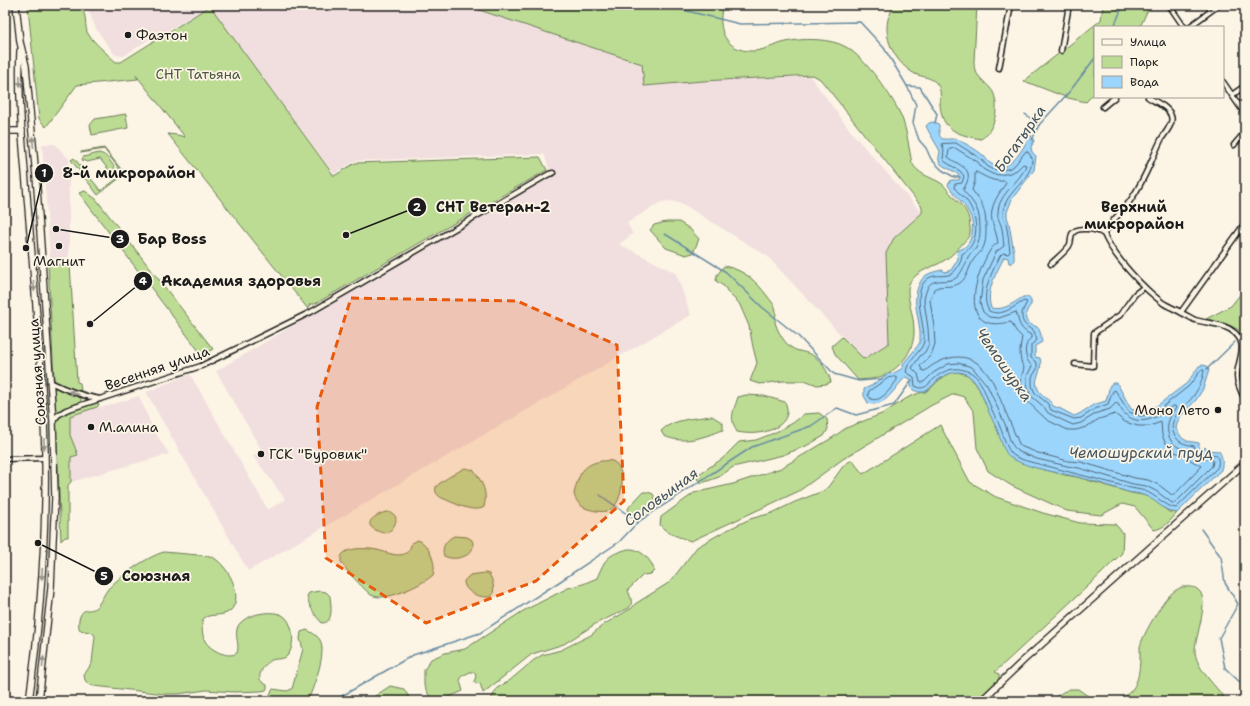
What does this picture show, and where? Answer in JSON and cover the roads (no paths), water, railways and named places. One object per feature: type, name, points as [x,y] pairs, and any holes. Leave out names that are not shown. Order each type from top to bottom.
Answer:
[{"type":"main road","name":"Союзная улица","points":[[16,5],[20,42],[26,66],[37,188],[53,421],[55,498],[51,588],[39,701]]},
{"type":"main road","name":"Союзная улица","points":[[20,42],[19,66],[22,131],[44,421],[45,458],[45,498],[41,587],[29,701]]},
{"type":"main road","points":[[19,66],[26,66]]},
{"type":"main road","points":[[5,131],[22,131]]},
{"type":"main road","points":[[44,421],[53,421]]},
{"type":"main road","points":[[981,701],[1245,463]]},
{"type":"main road","points":[[45,498],[55,498]]},
{"type":"street","points":[[999,68],[1011,5]]},
{"type":"street","points":[[1061,50],[1069,5]]},
{"type":"street","points":[[1169,5],[1183,26]]},
{"type":"street","points":[[1190,26],[1219,5]]},
{"type":"street","points":[[1224,83],[1245,114]]},
{"type":"street","points":[[1232,95],[1245,86]]},
{"type":"street","points":[[1103,106],[1114,98]]},
{"type":"street","points":[[1104,234],[1132,199],[1149,168],[1172,118],[1168,110],[1150,98]]},
{"type":"street","points":[[1234,145],[1245,132]]},
{"type":"street","name":"Весенняя улица","points":[[53,421],[62,412],[202,366],[311,312],[553,173]]},
{"type":"street","points":[[1181,312],[1245,223]]},
{"type":"street","points":[[1051,264],[1068,247],[1072,235],[1075,232],[1087,229],[1098,230],[1104,234],[1110,247],[1144,287],[1164,303],[1195,320],[1222,325],[1236,333],[1242,347],[1237,378],[1245,399]]},
{"type":"street","points":[[1075,364],[1093,366],[1094,332],[1120,315],[1135,294],[1144,287]]},
{"type":"street","points":[[50,382],[82,396],[100,399]]},
{"type":"street","points":[[5,459],[45,458]]},
{"type":"water","name":"Чемошурский пруд","points":[[933,122],[939,125],[941,138],[957,139],[978,151],[989,162],[997,166],[1009,164],[1015,159],[1020,153],[1030,134],[1034,141],[1031,147],[1032,152],[1036,156],[1034,170],[1012,199],[1007,212],[1014,260],[1012,263],[1009,263],[1008,258],[1004,257],[991,288],[990,301],[991,308],[996,309],[1008,306],[1023,297],[1027,297],[1030,300],[1031,305],[1027,311],[1026,318],[1028,323],[1038,328],[1042,342],[1035,346],[1035,357],[1040,358],[1041,363],[1036,382],[1039,391],[1050,401],[1053,406],[1074,416],[1093,405],[1106,401],[1110,385],[1117,383],[1131,409],[1140,412],[1147,411],[1158,405],[1187,383],[1199,366],[1207,366],[1209,370],[1203,389],[1196,400],[1180,417],[1176,429],[1182,438],[1187,441],[1199,443],[1199,448],[1203,450],[1205,447],[1207,450],[1219,451],[1222,458],[1222,467],[1221,470],[1177,513],[1164,508],[1152,499],[1141,494],[1128,492],[1084,479],[1030,466],[1012,459],[1004,448],[978,387],[969,376],[961,372],[945,376],[924,392],[913,390],[911,386],[911,379],[906,377],[885,400],[880,403],[868,403],[864,396],[864,389],[871,386],[887,374],[894,373],[903,368],[903,364],[920,342],[916,310],[916,293],[922,279],[930,273],[942,270],[945,272],[951,270],[958,259],[957,253],[969,242],[971,237],[972,221],[970,214],[948,185],[951,180],[959,180],[960,177],[939,161],[940,151],[926,126]]},
{"type":"waterway","points":[[669,5],[679,9],[740,24],[860,22],[884,48],[907,86],[920,87],[937,114],[935,123]]},
{"type":"waterway","name":"Богатырка","points":[[1114,26],[1123,5]]},
{"type":"waterway","name":"Богатырка","points":[[1032,140],[1039,125],[1070,91],[1094,59]]},
{"type":"waterway","points":[[907,86],[916,105],[913,123],[919,140],[926,148],[931,159],[942,170],[954,177],[960,177]]},
{"type":"waterway","points":[[1025,114],[1039,125]]},
{"type":"waterway","points":[[665,234],[726,272],[762,307],[798,336],[834,374],[859,381],[882,379]]},
{"type":"waterway","points":[[1207,369],[1235,342]]},
{"type":"waterway","name":"Соловьиная","points":[[336,701],[342,696],[413,655],[480,633],[619,542],[638,522],[752,447],[811,426],[837,408],[856,415],[894,405],[912,380]]},
{"type":"waterway","points":[[600,495],[638,522]]},
{"type":"waterway","name":"Чемошурка","points":[[1201,529],[1221,557],[1225,583],[1238,604],[1219,638],[1225,668],[1245,687]]},
{"type":"place","name":"Фаэтон","points":[[128,35]]},
{"type":"place","name":"Бар Boss","points":[[56,229]]},
{"type":"place","name":"СНТ Ветеран-2","points":[[346,235]]},
{"type":"place","name":"Магнит","points":[[59,246]]},
{"type":"place","name":"8-й микрорайон","points":[[26,248]]},
{"type":"place","name":"Академия здоровья","points":[[90,324]]},
{"type":"place","name":"Моно Лето","points":[[1218,410]]},
{"type":"place","name":"М.алина","points":[[91,427]]},
{"type":"place","name":"ГСК \"Буровик\"","points":[[261,454]]},
{"type":"place","name":"Союзная","points":[[38,543]]},
{"type":"district","name":"Верхний микрорайон","points":[[1134,216]]},
{"type":"park label","name":"СНТ Татьяна","points":[[198,74]]}]
